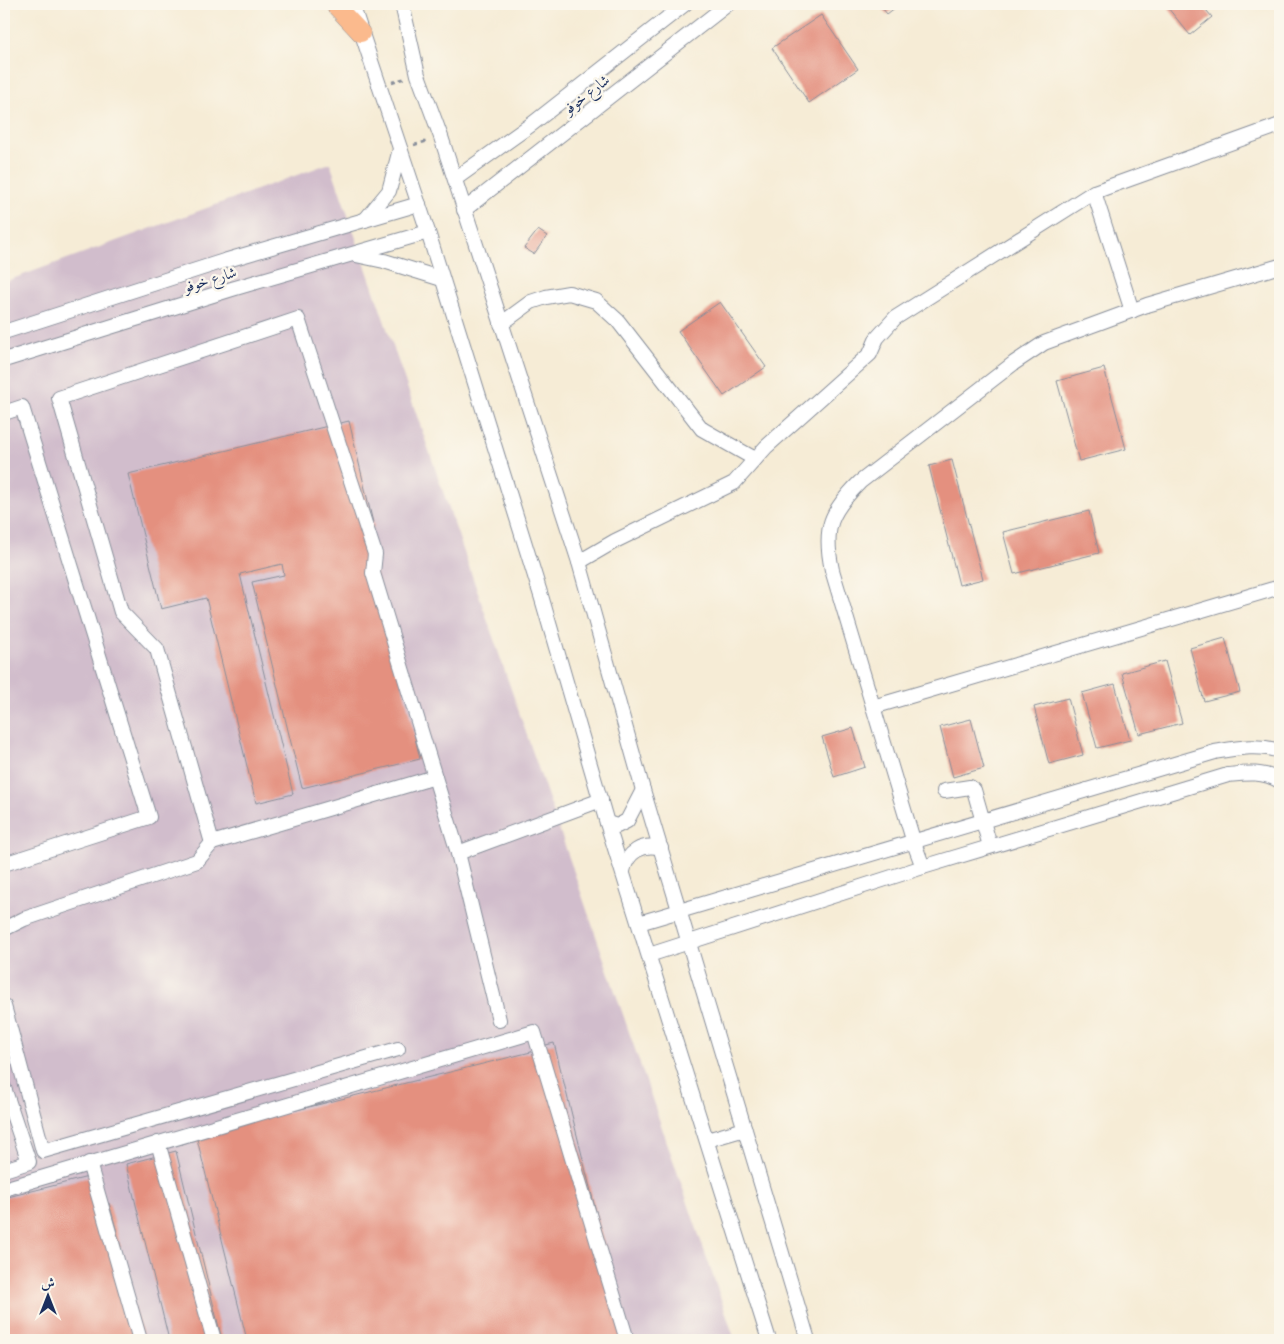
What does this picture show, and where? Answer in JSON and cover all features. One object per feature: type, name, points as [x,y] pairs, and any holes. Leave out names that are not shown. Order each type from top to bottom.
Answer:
[{"type":"main road","points":[[334,4],[361,33]]},
{"type":"street","points":[[352,4],[428,232],[542,599],[607,823],[640,923],[769,1340]]},
{"type":"street","points":[[402,4],[418,75],[455,179],[579,562],[643,790],[808,1340]]},
{"type":"street","name":"شارع خوفو","points":[[455,179],[532,124],[685,4]]},
{"type":"street","name":"شارع خوفو","points":[[464,210],[728,4]]},
{"type":"street","points":[[579,562],[615,540],[734,483],[766,447],[870,354],[877,338],[894,318],[1094,192],[1280,125]]},
{"type":"street","points":[[365,220],[389,191],[400,149]]},
{"type":"street","points":[[1094,192],[1132,311]]},
{"type":"street","name":"شارع خوفو","points":[[4,332],[224,261],[419,204]]},
{"type":"street","name":"شارع خوفو","points":[[4,360],[232,289],[428,232]]},
{"type":"street","points":[[352,255],[384,261],[442,279]]},
{"type":"street","points":[[923,867],[914,843],[832,570],[827,546],[831,521],[842,500],[860,482],[1014,363],[1044,343],[1132,311],[1280,266]]},
{"type":"street","points":[[501,324],[531,302],[546,297],[569,293],[596,302],[618,321],[702,429],[755,459]]},
{"type":"street","points":[[212,843],[157,649],[121,612],[59,398],[298,319],[376,554],[373,573],[458,853],[499,1020]]},
{"type":"street","points":[[4,413],[22,407],[149,817],[4,864]]},
{"type":"street","points":[[873,707],[1280,587]]},
{"type":"street","points":[[640,923],[1216,752],[1245,746],[1268,747],[1280,751]]},
{"type":"street","points":[[650,955],[990,846],[1228,775],[1252,772],[1270,775],[1280,780]]},
{"type":"street","points":[[4,929],[24,919],[198,861],[212,843],[435,777]]},
{"type":"street","points":[[944,791],[970,786],[974,790],[990,846]]},
{"type":"street","points":[[607,823],[617,826],[627,821],[643,790]]},
{"type":"street","points":[[458,853],[601,800]]},
{"type":"street","points":[[623,871],[624,864],[633,852],[646,846],[661,848]]},
{"type":"street","points":[[4,1006],[43,1151],[398,1050]]},
{"type":"street","points":[[4,1189],[534,1032],[627,1340]]},
{"type":"street","points":[[4,1088],[28,1162],[4,1170]]},
{"type":"street","points":[[707,1140],[745,1129]]},
{"type":"street","points":[[158,1143],[214,1340]]},
{"type":"street","points":[[89,1163],[140,1340]]},
{"type":"path","points":[[378,85],[418,75]]},
{"type":"path","points":[[400,149],[441,137]]},
{"type":"shaded area","points":[[330,163],[735,1340],[4,1340],[4,282]]},
{"type":"building","points":[[879,4],[900,4],[887,14]]},
{"type":"building","points":[[1173,4],[1201,4],[1212,17],[1190,35],[1168,8]]},
{"type":"building","points":[[821,15],[858,69],[809,103],[772,48]]},
{"type":"building","points":[[538,230],[547,236],[534,254],[524,248]]},
{"type":"building","points":[[720,302],[766,367],[724,396],[678,331]]},
{"type":"building","points":[[1104,368],[1126,449],[1079,461],[1057,381]]},
{"type":"building","points":[[349,421],[374,527],[372,527],[369,543],[420,759],[302,788],[252,582],[284,575],[282,564],[240,574],[293,794],[256,803],[206,598],[161,609],[128,474]]},
{"type":"building","points":[[952,460],[983,579],[959,585],[929,466]]},
{"type":"building","points":[[1089,511],[1099,553],[1014,574],[1003,532]]},
{"type":"building","points":[[1225,638],[1240,692],[1204,701],[1190,648]]},
{"type":"building","points":[[1165,661],[1182,723],[1139,734],[1122,673]]},
{"type":"building","points":[[1115,684],[1130,740],[1097,748],[1082,693]]},
{"type":"building","points":[[1068,698],[1083,755],[1049,764],[1034,707]]},
{"type":"building","points":[[971,719],[984,768],[953,777],[940,727]]},
{"type":"building","points":[[853,728],[865,767],[834,777],[822,737]]},
{"type":"building","points":[[554,1043],[628,1340],[247,1340],[196,1135],[539,1050],[538,1047]]},
{"type":"building","points":[[176,1151],[222,1340],[169,1340],[126,1164]]},
{"type":"building","points":[[96,1175],[103,1204],[109,1203],[121,1247],[113,1248],[145,1340],[4,1340],[4,1198]]}]
